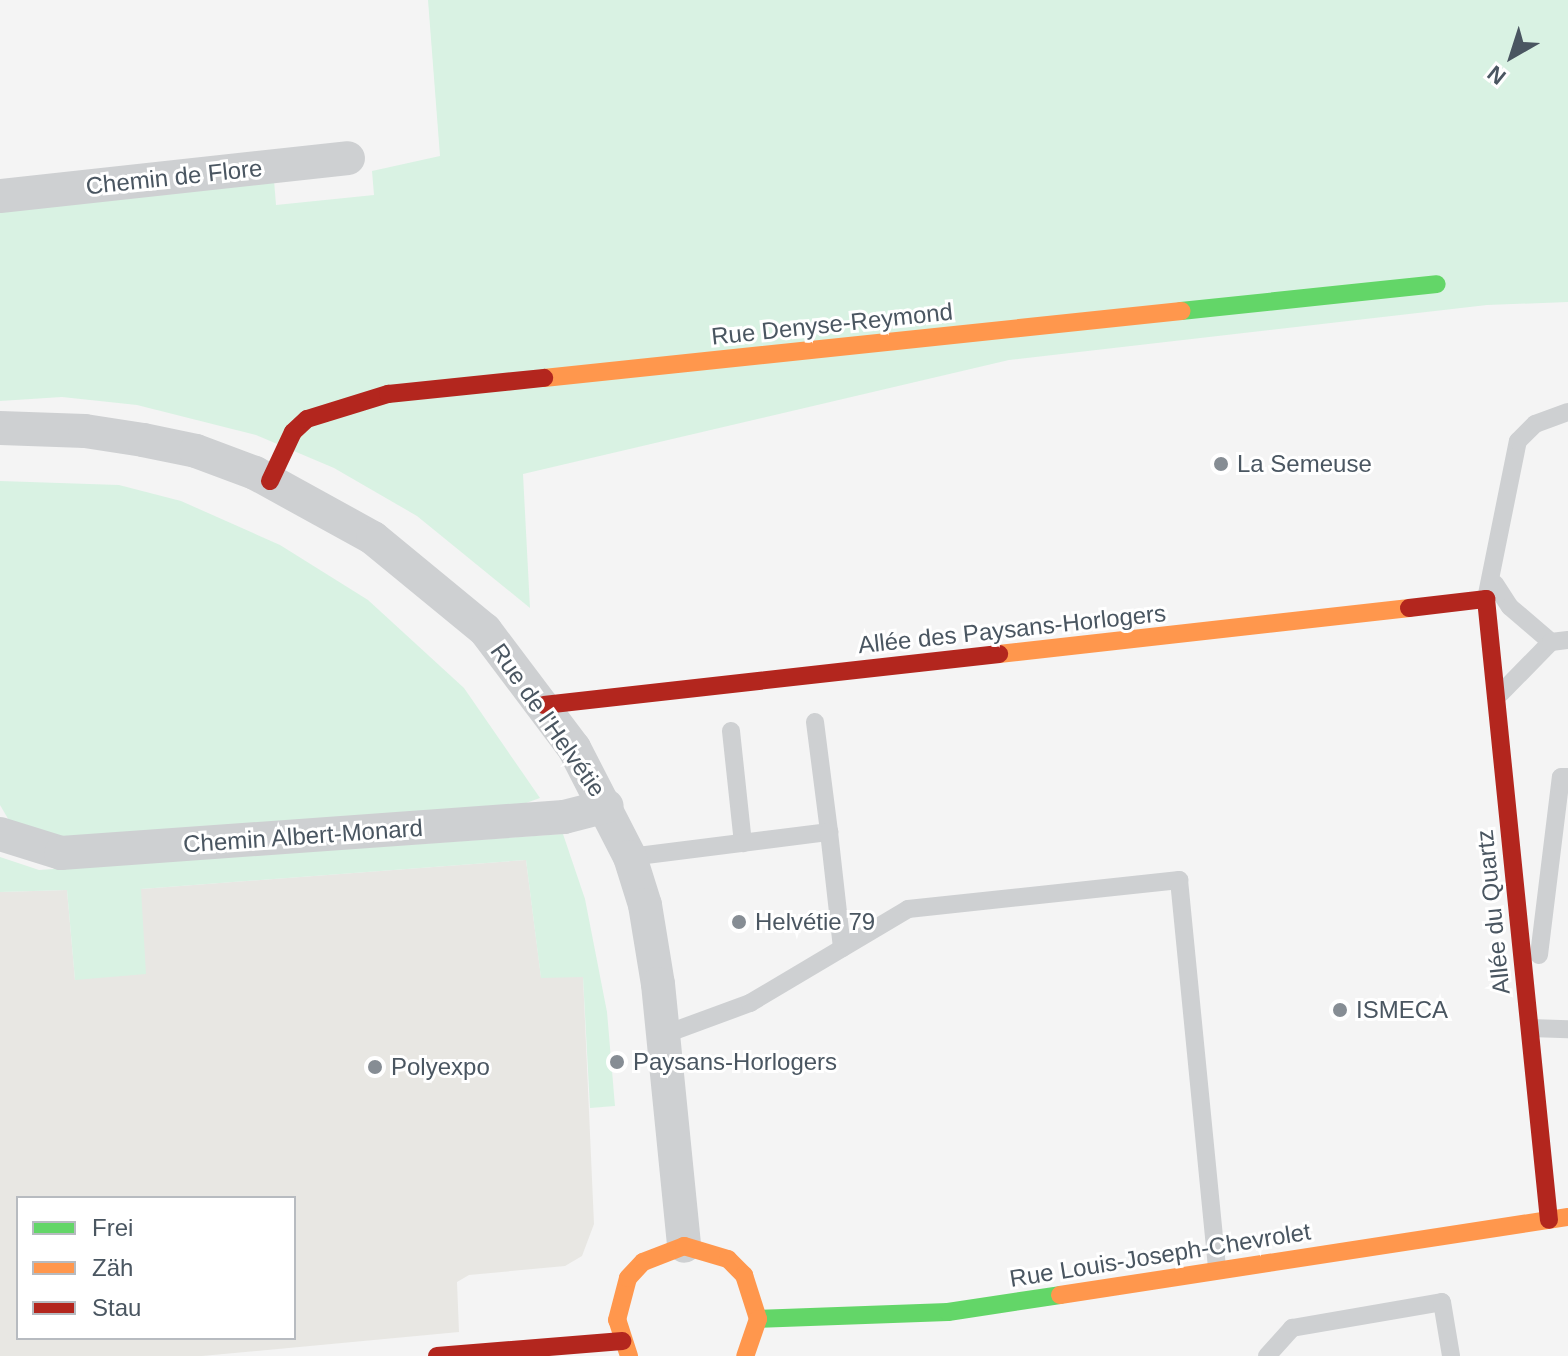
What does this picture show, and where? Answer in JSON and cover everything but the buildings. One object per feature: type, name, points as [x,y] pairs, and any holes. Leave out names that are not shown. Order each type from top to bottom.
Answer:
[{"type":"street","name":"Chemin de Flore","points":[[0,196],[348,158]]},
{"type":"street","name":"Rue Denyse-Reymond","points":[[270,481],[293,432],[307,419],[388,394],[1437,284]]},
{"type":"street","name":"Rue de l'Helvétie","points":[[0,428],[85,431],[143,440],[196,451],[270,481],[373,538],[431,581],[485,630],[544,705],[607,806],[630,857],[645,905],[663,1035],[684,1246]]},
{"type":"street","name":"Allée des Paysans-Horlogers","points":[[544,705],[1486,599]]},
{"type":"street","name":"Allée du Quartz","points":[[1486,599],[1549,1220]]},
{"type":"street","name":"Chemin Albert-Monard","points":[[0,834],[61,853],[564,817],[607,806]]},
{"type":"street","name":"Rue Louis-Joseph-Chevrolet","points":[[758,1319],[948,1312],[1568,1217]]},
{"type":"street","points":[[437,1356],[626,1349],[617,1320],[628,1278],[643,1262],[684,1246],[728,1259],[744,1275],[758,1319],[745,1356]]},
{"type":"lane","points":[[1486,599],[1518,441],[1535,424],[1568,412]]},
{"type":"lane","points":[[1492,580],[1510,607],[1560,641],[1495,698]]},
{"type":"lane","points":[[815,722],[842,948]]},
{"type":"lane","points":[[731,731],[743,843]]},
{"type":"lane","points":[[1568,777],[1561,777],[1529,1030],[1568,1029]]},
{"type":"lane","points":[[630,857],[829,832]]},
{"type":"lane","points":[[663,1035],[750,1003],[908,909],[1179,880],[1217,1270]]},
{"type":"lane","points":[[1267,1356],[1292,1328],[1442,1302],[1451,1356]]},
{"type":"shaded area","points":[[526,860],[541,977],[583,976],[594,1224],[582,1256],[565,1266],[469,1275],[457,1282],[459,1332],[202,1356],[0,1356],[0,892],[67,890],[75,980],[141,889]]},
{"type":"green space","points":[[428,0],[1568,0],[1568,302],[1487,305],[1009,360],[523,474],[530,608],[417,516],[334,468],[256,435],[137,405],[62,397],[0,401],[0,210],[274,180],[276,205],[374,195],[372,171],[440,156]]},
{"type":"green space","points":[[0,481],[119,485],[181,501],[280,545],[368,600],[464,688],[540,798],[512,808],[68,845],[14,829],[0,805]]},
{"type":"green space","points":[[563,834],[585,899],[607,1012],[615,1106],[590,1108],[583,977],[541,978],[526,860],[141,889],[146,974],[75,980],[67,890],[0,892],[0,857],[39,870]]},
{"type":"traffic: fast","points":[[1181,311],[1437,284]]},
{"type":"traffic: fast","points":[[758,1319],[948,1312],[1060,1295]]},
{"type":"traffic: slow","points":[[544,378],[1181,311]]},
{"type":"traffic: slow","points":[[999,654],[1409,608]]},
{"type":"traffic: slow","points":[[1060,1295],[1568,1217]]},
{"type":"traffic: slow","points":[[629,1356],[617,1320],[628,1278],[643,1262],[684,1246],[728,1259],[744,1275],[758,1319],[745,1356]]},
{"type":"traffic: jam","points":[[270,481],[293,432],[307,419],[388,394],[544,378]]},
{"type":"traffic: jam","points":[[1409,608],[1486,599],[1549,1220]]},
{"type":"traffic: jam","points":[[544,705],[999,654]]},
{"type":"traffic: jam","points":[[437,1356],[622,1341]]},
{"type":"place","name":"La Semeuse","points":[[1221,464]]},
{"type":"place","name":"Helvétie 79","points":[[739,922]]},
{"type":"place","name":"ISMECA","points":[[1340,1010]]},
{"type":"place","name":"Paysans-Horlogers","points":[[617,1062]]},
{"type":"place","name":"Polyexpo","points":[[375,1067]]}]
